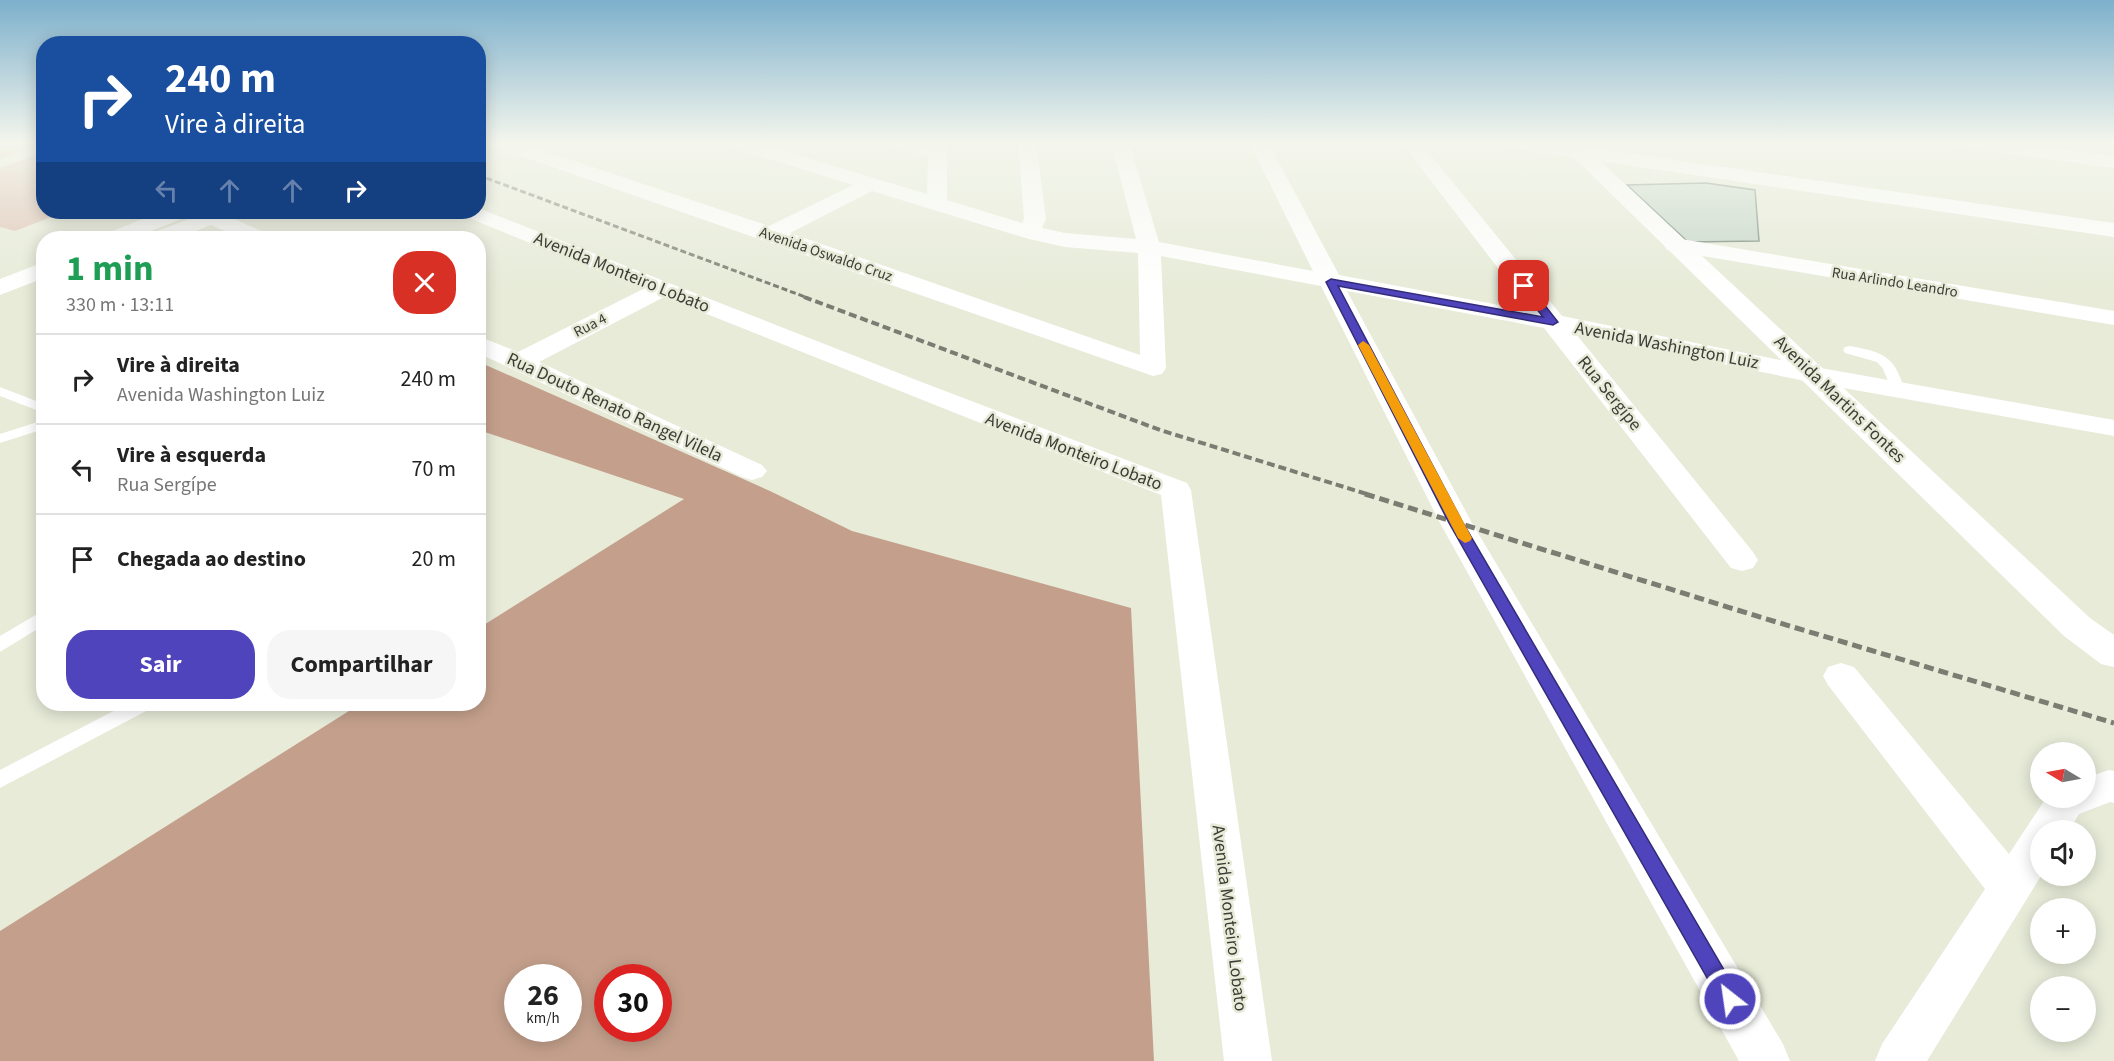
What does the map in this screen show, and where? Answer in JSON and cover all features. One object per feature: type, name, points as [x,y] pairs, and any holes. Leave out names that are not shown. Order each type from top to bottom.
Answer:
[{"type":"street","name":"Avenida Oswaldo Cruz","points":[[645,192],[1153,368],[1149,247]]},
{"type":"street","points":[[771,234],[855,192]]},
{"type":"street","name":"Avenida Washington Luiz","points":[[900,192],[1029,232],[1065,240],[1149,247],[1553,322],[1815,375],[2114,428]]},
{"type":"street","points":[[937,192],[937,203]]},
{"type":"street","points":[[1029,232],[1035,219],[1032,192]]},
{"type":"street","points":[[1134,192],[1149,247]]},
{"type":"street","points":[[1284,192],[1456,523],[1766,1061]]},
{"type":"street","name":"Rua Sergípe","points":[[1449,192],[1743,560]]},
{"type":"street","name":"Avenida Martins Fontes","points":[[1620,192],[2077,627],[2114,654]]},
{"type":"street","points":[[1877,192],[2114,230]]},
{"type":"street","name":"Avenida Monteiro Lobato","points":[[486,218],[1176,490],[1248,1061]]},
{"type":"street","points":[[133,231],[161,219]]},
{"type":"street","points":[[177,231],[206,219]]},
{"type":"street","points":[[226,219],[246,231]]},
{"type":"street","name":"Rua Arlindo Leandro","points":[[1676,245],[2114,318]]},
{"type":"street","points":[[0,288],[36,273]]},
{"type":"street","name":"Rua 4","points":[[518,362],[662,289]]},
{"type":"street","name":"Rua Douto Renato Rangel Vilela","points":[[486,347],[752,471]]},
{"type":"street","points":[[2013,566],[2114,628]]},
{"type":"street","points":[[1841,676],[2010,888]]},
{"type":"street","points":[[2096,791],[2109,786],[2114,787]]},
{"type":"street","points":[[1899,1061],[2030,857]]},
{"type":"lane","points":[[1850,350],[1883,358],[1888,362],[1897,388]]},
{"type":"lane","points":[[0,392],[36,406]]},
{"type":"lane","points":[[0,440],[36,427]]},
{"type":"lane","points":[[0,645],[36,621]]},
{"type":"lane","points":[[0,780],[130,711]]},
{"type":"shaded area","points":[[0,192],[36,192],[36,219],[46,219],[15,231],[0,227]]},
{"type":"shaded area","points":[[486,365],[770,491],[852,531],[1131,608],[1154,1061],[0,1061],[0,931],[349,711],[486,711],[486,624],[684,499],[486,432]]},
{"type":"building","points":[[1634,192],[1755,192],[1759,241],[1688,242]]},
{"type":"railway","points":[[522,192],[808,298]]},
{"type":"railway","points":[[804,297],[1160,430],[1370,495]]},
{"type":"railway","points":[[1365,494],[1763,618],[2114,723]]},
{"type":"slow traffic","points":[[1363,345],[1465,538]]},
{"type":"route","points":[[1524,286],[1553,322],[1331,282],[1456,523],[1730,999]]}]
